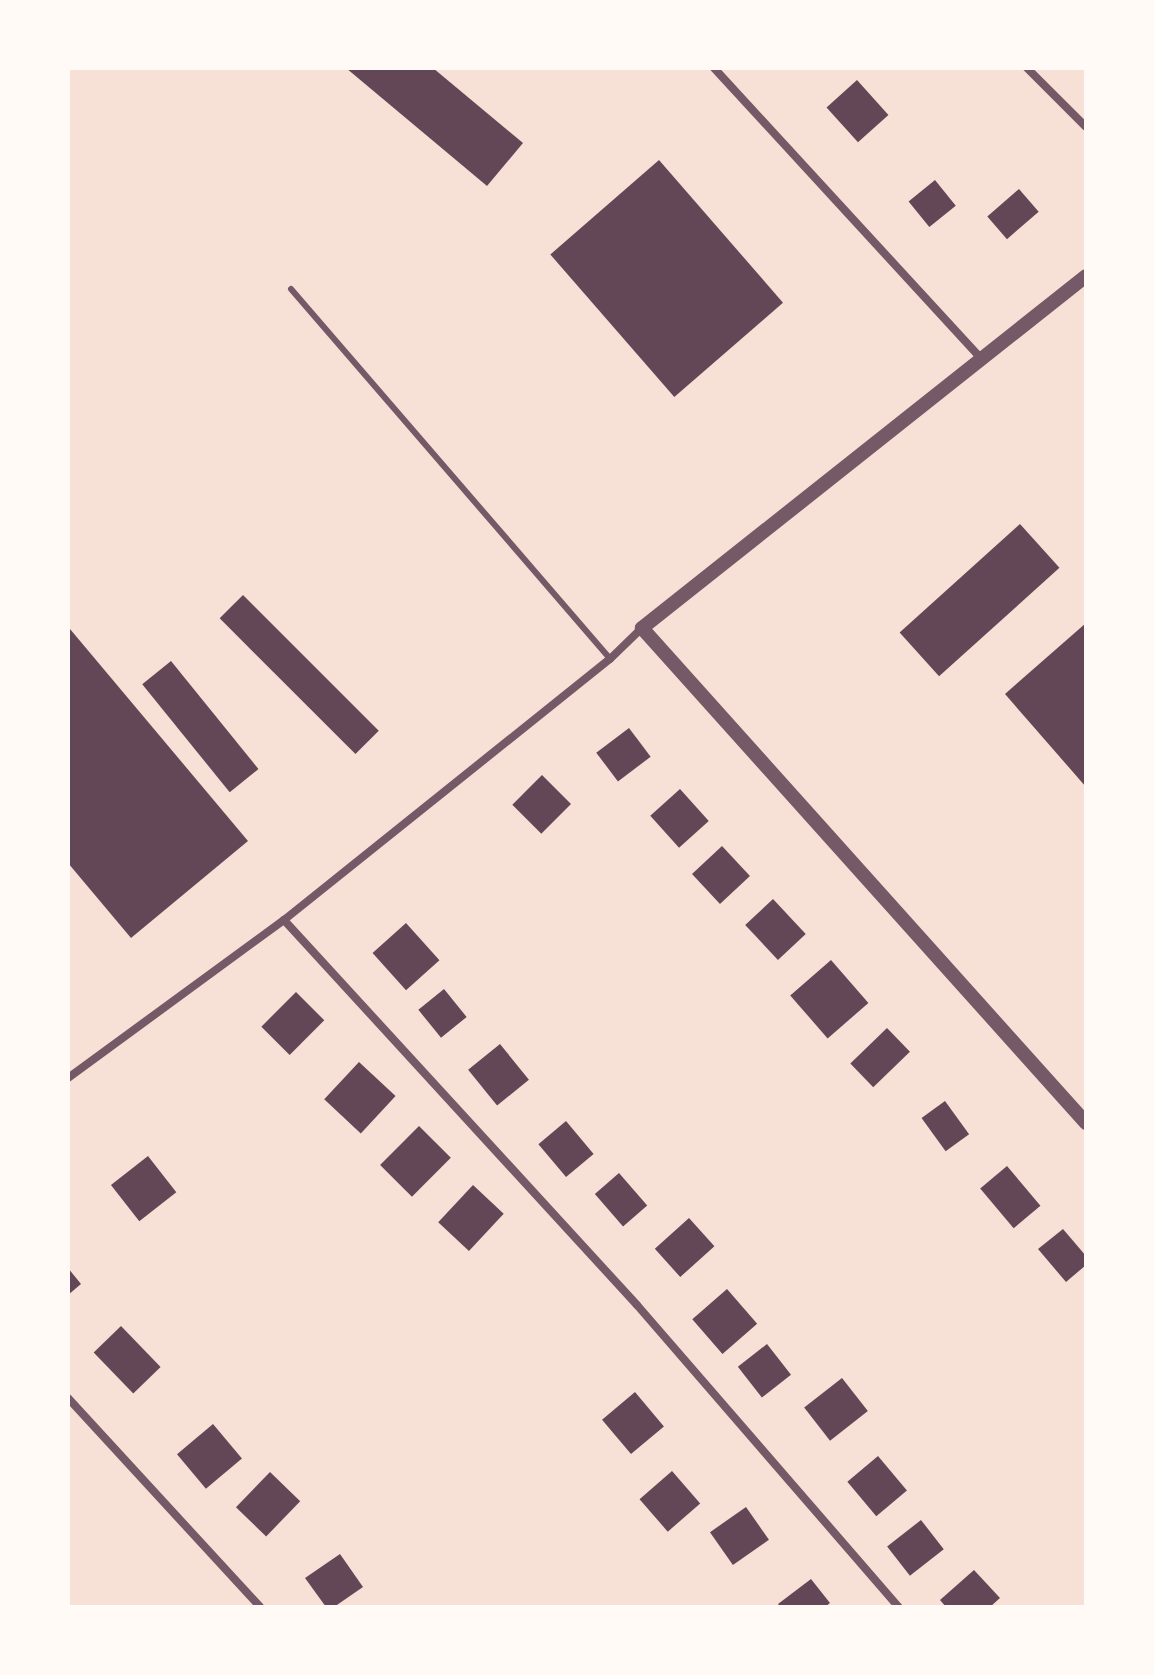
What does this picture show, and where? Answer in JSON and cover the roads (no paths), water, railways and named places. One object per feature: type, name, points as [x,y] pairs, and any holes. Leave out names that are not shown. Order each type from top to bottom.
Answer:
[{"type":"street","points":[[714,68],[982,359]]},
{"type":"street","points":[[1027,68],[1086,127]]},
{"type":"street","points":[[68,1078],[284,920],[610,659],[642,628],[1086,276]]},
{"type":"street","points":[[642,628],[1086,1123]]},
{"type":"street","points":[[284,920],[637,1305],[899,1607]]},
{"type":"street","points":[[68,1398],[260,1607]]},
{"type":"lane","points":[[291,289],[610,659]]}]
